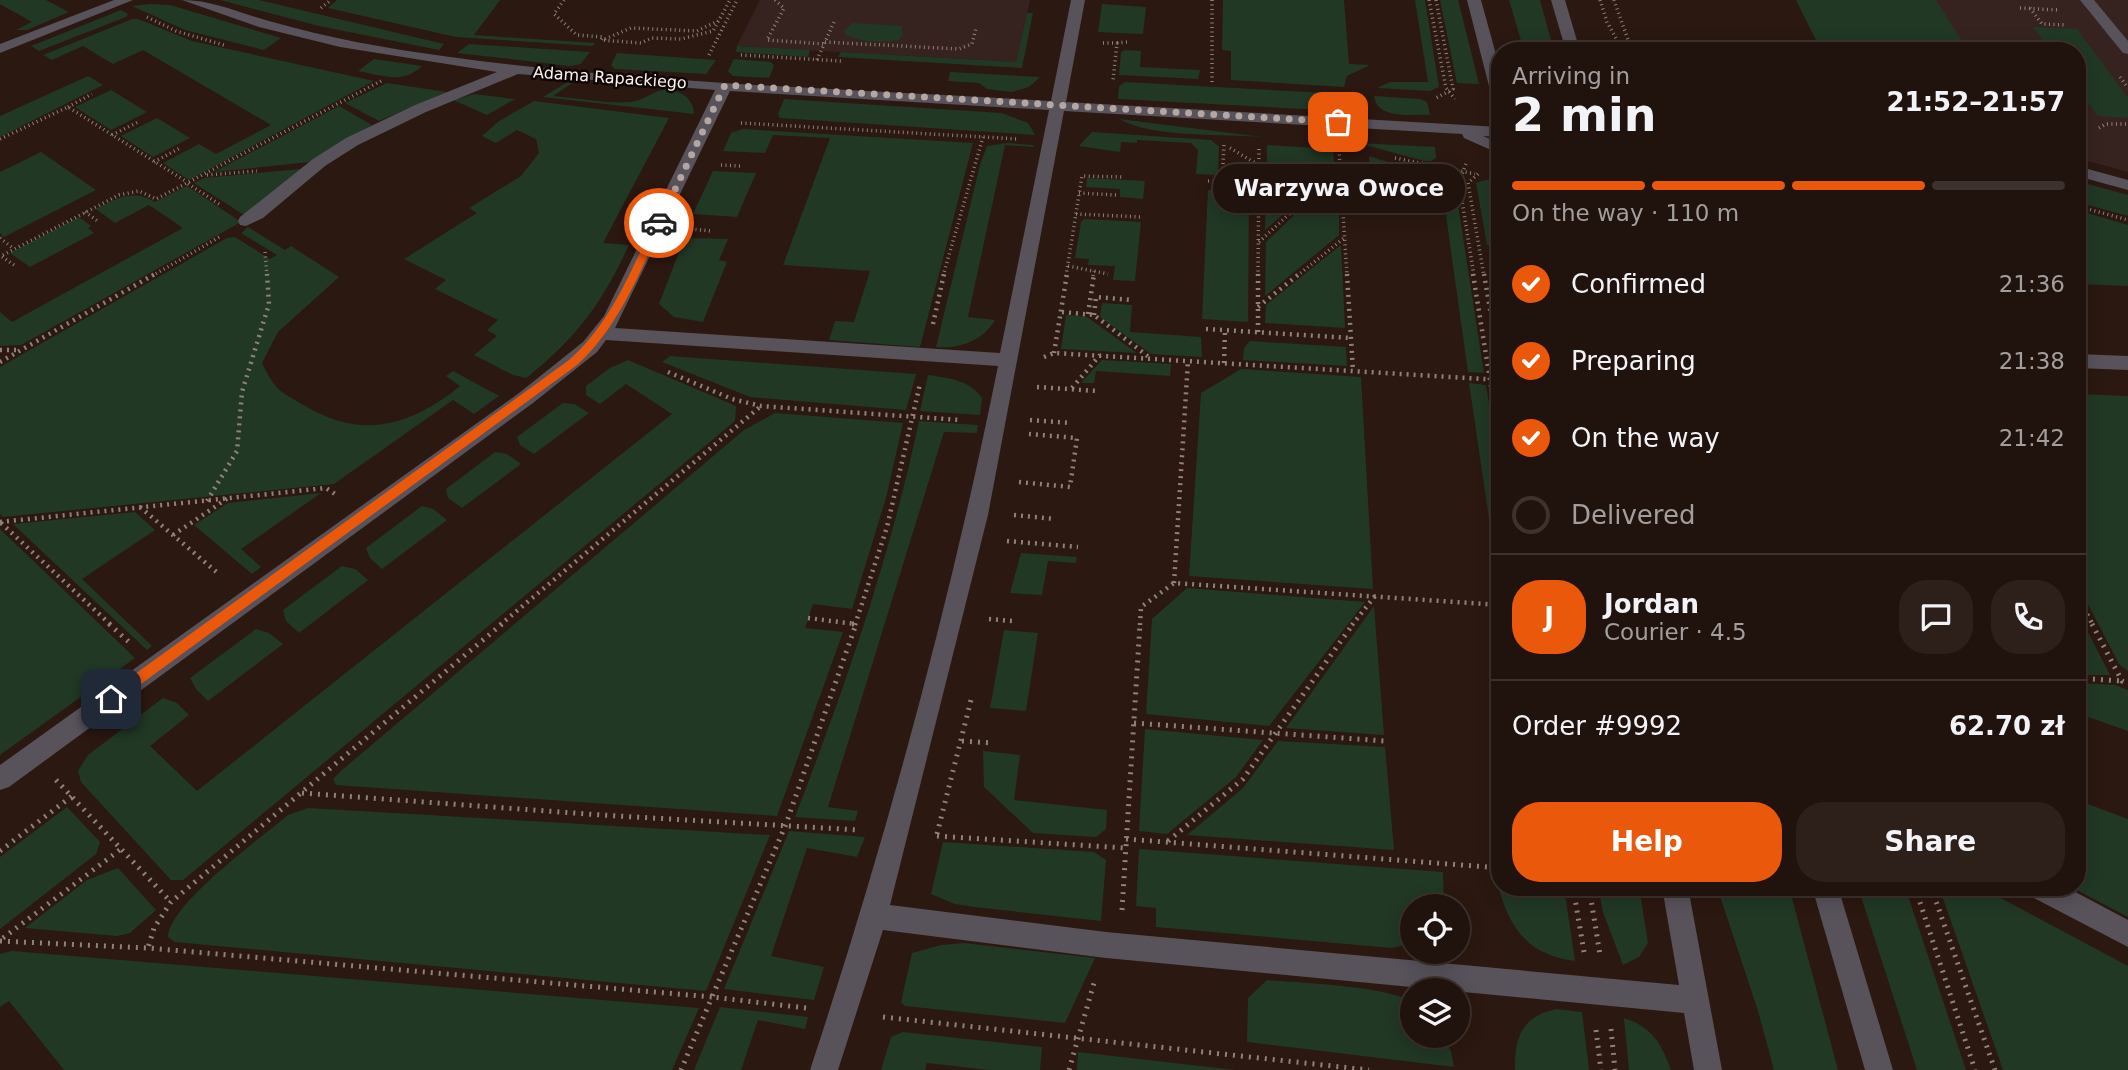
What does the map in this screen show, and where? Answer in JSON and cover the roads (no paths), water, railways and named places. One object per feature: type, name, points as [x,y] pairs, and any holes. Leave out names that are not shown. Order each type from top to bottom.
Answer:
[{"type":"street","points":[[0,49],[126,0]]},
{"type":"street","name":"Adama Rapackiego","points":[[189,0],[265,24],[358,45],[517,70],[1491,132]]},
{"type":"street","points":[[824,1070],[874,916],[897,833],[978,514],[1078,0]]},
{"type":"street","points":[[1474,0],[1491,64]]},
{"type":"street","points":[[1558,0],[1570,42]]},
{"type":"street","points":[[2087,0],[2128,50]]},
{"type":"street","points":[[246,221],[271,206],[316,166],[359,139],[414,110],[517,70]]},
{"type":"street","points":[[0,779],[573,362],[602,333],[620,303],[725,85]]},
{"type":"street","points":[[1454,130],[1491,145]]},
{"type":"street","points":[[2086,173],[2128,185]]},
{"type":"street","points":[[602,333],[1008,360]]},
{"type":"street","points":[[2086,361],[2128,363]]},
{"type":"street","points":[[1677,896],[1708,1070]]},
{"type":"street","points":[[1828,896],[1879,1070]]},
{"type":"street","points":[[2056,896],[2128,934]]},
{"type":"street","points":[[874,916],[1113,946],[1696,1000]]},
{"type":"place","name":"Warzywa Owoce","points":[[1338,122]]}]
